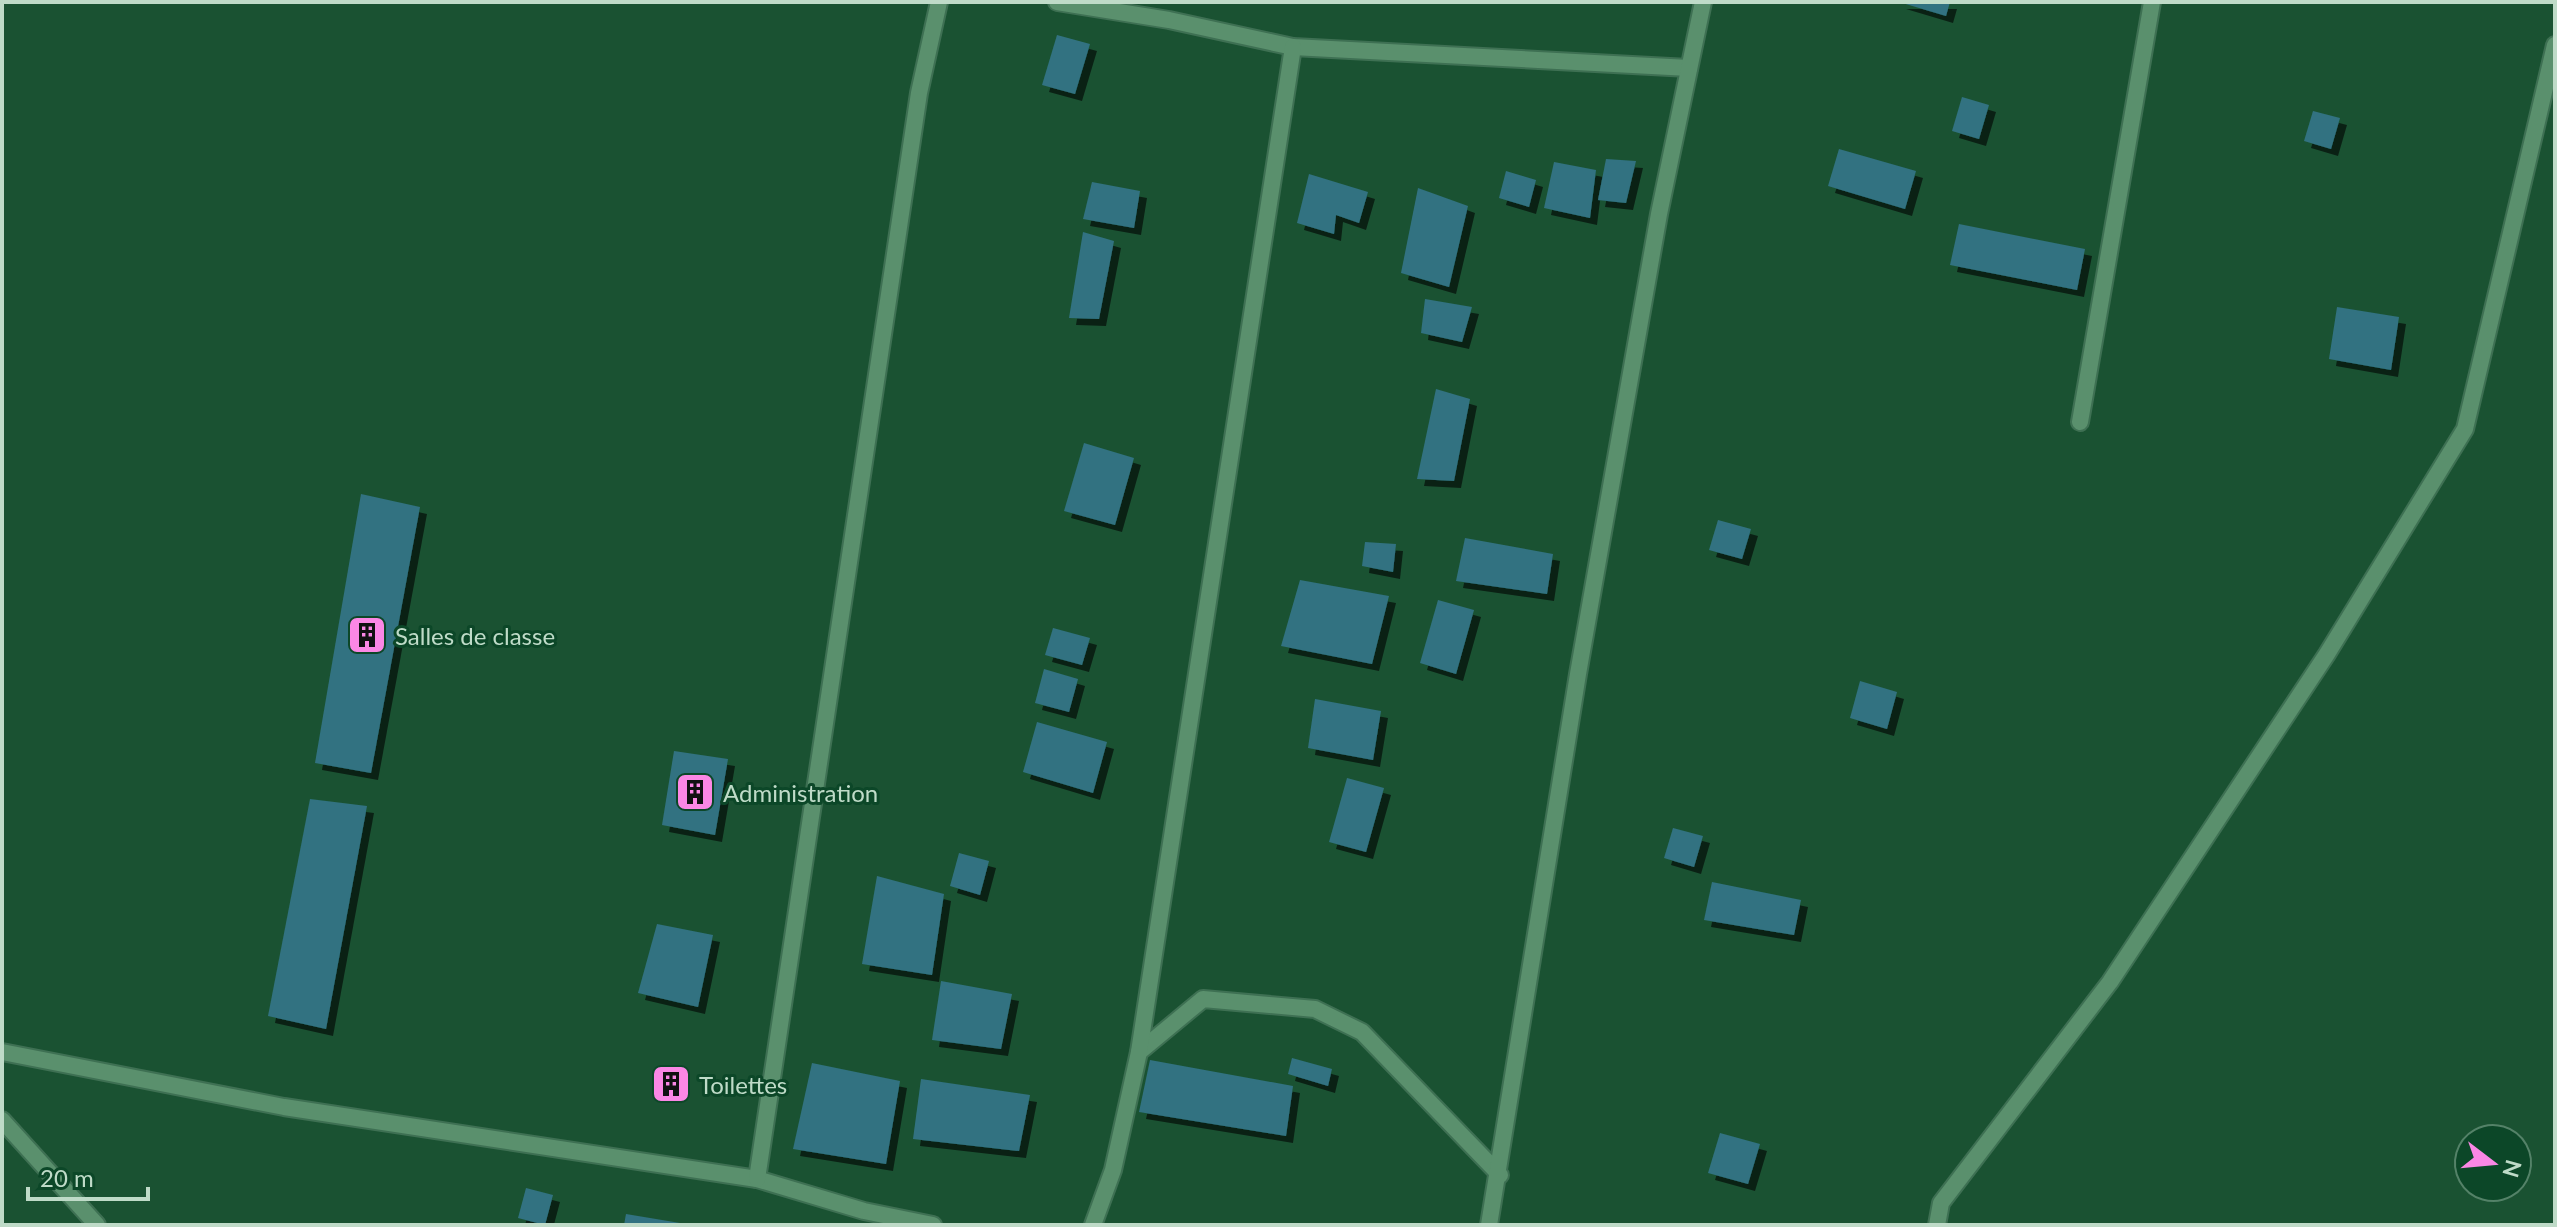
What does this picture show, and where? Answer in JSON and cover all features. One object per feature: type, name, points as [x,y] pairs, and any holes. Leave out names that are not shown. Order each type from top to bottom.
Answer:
[{"type":"street","points":[[757,1179],[919,93],[939,2]]},
{"type":"street","points":[[1057,2],[1169,20],[1293,47],[1689,68]]},
{"type":"street","points":[[1489,1225],[1500,1175],[1578,674],[1659,214],[1703,2]]},
{"type":"street","points":[[2080,422],[2152,2]]},
{"type":"street","points":[[1937,1225],[1941,1203],[2110,982],[2327,654],[2465,429],[2555,45]]},
{"type":"street","points":[[1093,1225],[1113,1170],[1139,1052],[1293,47]]},
{"type":"street","points":[[1139,1052],[1203,999],[1315,1009],[1362,1032],[1500,1175]]},
{"type":"street","points":[[2,1052],[284,1107],[757,1179],[864,1211],[933,1225]]},
{"type":"street","points":[[2,1120],[97,1225]]},
{"type":"building","points":[[1899,2],[1950,2],[1946,16]]},
{"type":"building","points":[[1057,35],[1090,44],[1075,94],[1042,85]]},
{"type":"building","points":[[1962,97],[1989,105],[1979,139],[1952,131]]},
{"type":"building","points":[[2313,111],[2340,118],[2331,149],[2304,141]]},
{"type":"building","points":[[1839,149],[1916,171],[1905,209],[1828,186]]},
{"type":"building","points":[[1606,159],[1636,161],[1626,203],[1598,200]]},
{"type":"building","points":[[1554,162],[1596,170],[1590,218],[1544,208]]},
{"type":"building","points":[[1506,171],[1536,180],[1529,207],[1499,198]]},
{"type":"building","points":[[1309,174],[1368,192],[1359,223],[1336,215],[1334,234],[1297,223]]},
{"type":"building","points":[[1092,182],[1140,191],[1134,228],[1083,219]]},
{"type":"building","points":[[1418,188],[1468,206],[1449,287],[1401,273]]},
{"type":"building","points":[[1959,224],[2085,249],[2077,290],[1950,265]]},
{"type":"building","points":[[1083,232],[1114,241],[1099,319],[1069,318]]},
{"type":"building","points":[[1425,299],[1472,307],[1462,342],[1421,333]]},
{"type":"building","points":[[2337,307],[2399,317],[2391,370],[2329,359]]},
{"type":"building","points":[[1436,389],[1470,399],[1454,481],[1417,479]]},
{"type":"building","points":[[1084,443],[1134,458],[1115,525],[1064,511]]},
{"type":"building","name":"Salles de classe","points":[[361,494],[420,507],[371,773],[315,763]]},
{"type":"building","points":[[1718,520],[1751,529],[1742,559],[1709,550]]},
{"type":"building","points":[[1465,538],[1553,554],[1547,594],[1456,581]]},
{"type":"building","points":[[1365,542],[1396,544],[1393,572],[1362,566]]},
{"type":"building","points":[[1300,580],[1389,596],[1372,664],[1281,646]]},
{"type":"building","points":[[1438,600],[1474,610],[1456,674],[1420,663]]},
{"type":"building","points":[[1053,628],[1090,638],[1082,665],[1045,655]]},
{"type":"building","points":[[1044,669],[1078,679],[1069,712],[1035,703]]},
{"type":"building","points":[[1860,681],[1897,692],[1887,729],[1850,718]]},
{"type":"building","points":[[1315,699],[1381,711],[1373,760],[1308,748]]},
{"type":"building","points":[[1037,722],[1107,742],[1093,793],[1023,772]]},
{"type":"building","name":"Administration","points":[[674,751],[728,759],[715,835],[662,825]]},
{"type":"building","points":[[1347,778],[1384,788],[1366,852],[1329,842]]},
{"type":"building","points":[[310,799],[367,806],[326,1029],[268,1016]]},
{"type":"building","points":[[1673,828],[1703,836],[1694,867],[1664,858]]},
{"type":"building","points":[[959,853],[989,861],[980,895],[950,886]]},
{"type":"building","points":[[877,876],[944,894],[932,975],[862,964]]},
{"type":"building","points":[[1712,882],[1801,900],[1794,935],[1704,920]]},
{"type":"building","points":[[657,924],[713,935],[698,1007],[638,993]]},
{"type":"building","points":[[941,981],[1012,994],[1001,1049],[932,1040]]},
{"type":"building","points":[[1292,1058],[1332,1069],[1328,1086],[1288,1074]]},
{"type":"building","points":[[1150,1060],[1293,1086],[1286,1136],[1139,1112]]},
{"type":"building","points":[[812,1063],[900,1081],[886,1164],[793,1149]]},
{"type":"building","name":"Toilettes","points":[[675,1073],[683,1083],[666,1096],[658,1086]]},
{"type":"building","points":[[921,1079],[1030,1095],[1019,1151],[913,1139]]},
{"type":"building","points":[[1720,1133],[1760,1144],[1748,1184],[1708,1173]]},
{"type":"building","points":[[526,1188],[553,1195],[545,1225],[518,1218]]},
{"type":"building","points":[[626,1214],[680,1223],[680,1225],[624,1225]]},
{"type":"place","name":"Salles de classe","points":[[367,635]]},
{"type":"place","name":"Administration","points":[[695,792]]},
{"type":"place","name":"Toilettes","points":[[671,1084]]}]
